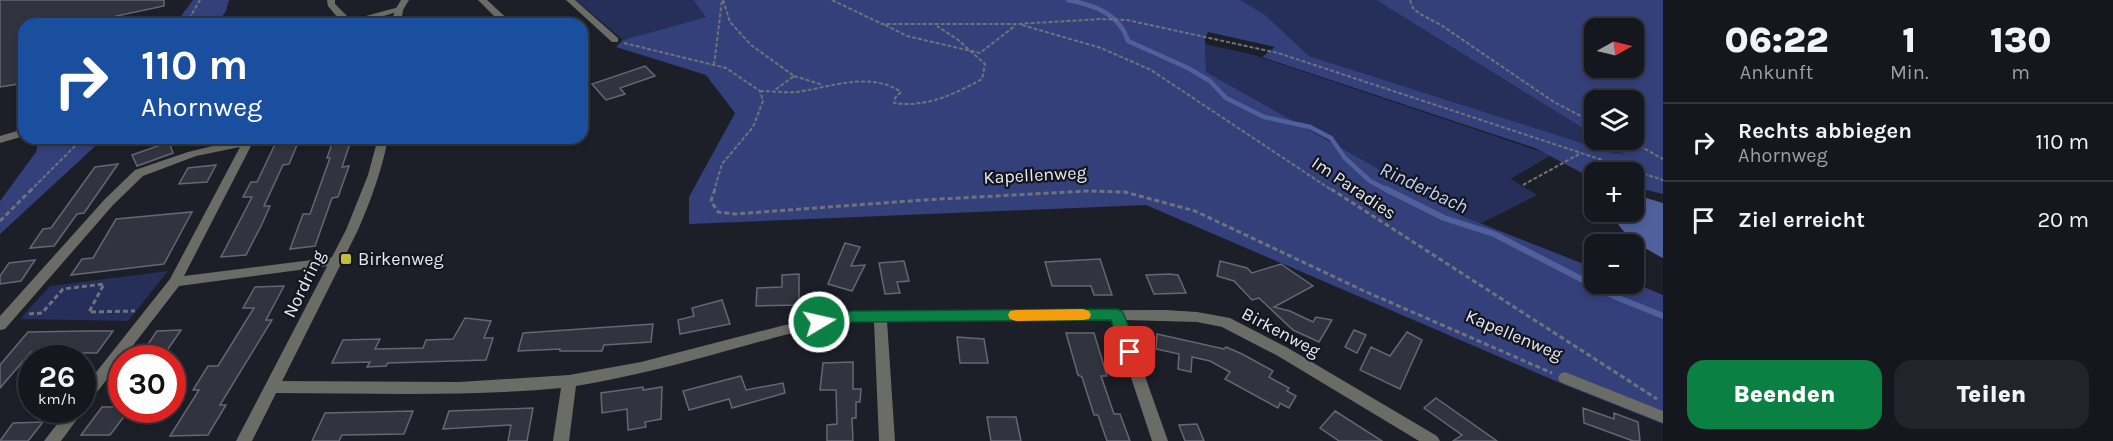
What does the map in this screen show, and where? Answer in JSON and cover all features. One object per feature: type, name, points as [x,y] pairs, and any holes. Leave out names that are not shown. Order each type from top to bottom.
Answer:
[{"type":"street","points":[[331,0],[331,4],[344,18]]},
{"type":"street","points":[[397,18],[405,0]]},
{"type":"street","points":[[482,0],[501,18]]},
{"type":"street","points":[[570,0],[615,40]]},
{"type":"street","points":[[370,18],[399,10]]},
{"type":"street","points":[[0,140],[18,134]]},
{"type":"street","points":[[0,325],[109,202],[139,173],[192,154],[233,144],[247,144],[175,282],[96,383]]},
{"type":"street","name":"Nordring","points":[[244,441],[274,387],[336,261],[373,179],[382,144]]},
{"type":"street","points":[[175,282],[336,261]]},
{"type":"street","points":[[1117,315],[1160,441]]},
{"type":"street","name":"Birkenweg","points":[[274,387],[478,387],[569,381],[678,361],[802,325],[852,316],[1197,317],[1225,322],[1283,352],[1432,441]]},
{"type":"street","points":[[880,316],[887,441]]},
{"type":"street","name":"Kapellenweg","points":[[1565,378],[1663,417]]},
{"type":"street","points":[[561,441],[569,381]]},
{"type":"street","points":[[52,441],[66,423]]},
{"type":"path","points":[[190,18],[200,0]]},
{"type":"path","points":[[714,65],[723,0]]},
{"type":"path","points":[[723,0],[730,22],[751,45],[794,76],[825,86]]},
{"type":"path","points":[[832,0],[907,36],[970,52],[985,51],[1002,33],[1017,24]]},
{"type":"path","points":[[1410,0],[1413,9],[1422,16],[1440,24],[1522,80],[1584,118]]},
{"type":"path","points":[[882,24],[1017,24],[1102,19],[1127,20],[1278,53],[1663,180]]},
{"type":"path","name":"Im Paradies","points":[[1017,24],[1101,48],[1151,70],[1397,233],[1663,402]]},
{"type":"path","points":[[615,40],[637,48],[726,68],[760,91],[800,92],[825,86],[870,81],[897,87],[901,92],[895,98],[894,103],[903,106],[934,101],[969,87],[982,79],[986,64],[957,39],[936,25]]},
{"type":"path","points":[[774,91],[794,76]]},
{"type":"path","name":"Kapellenweg","points":[[760,91],[763,101],[753,127],[722,164],[711,201],[718,212],[735,214],[935,199],[1087,191],[1125,192],[1195,211],[1362,290],[1565,378]]},
{"type":"path","points":[[0,221],[77,144]]},
{"type":"path","points":[[1644,148],[1663,159]]},
{"type":"path","points":[[1523,185],[1581,153]]},
{"type":"path","points":[[9,314],[42,313],[63,289],[104,284],[89,312],[151,310]]},
{"type":"shaded area","points":[[193,0],[229,0],[221,18],[180,18]]},
{"type":"shaded area","points":[[576,0],[693,0],[707,17],[623,40]]},
{"type":"shaded area","points":[[693,0],[1240,0],[1264,14],[1309,56],[1584,144],[1584,150],[1604,150],[1626,155],[1618,150],[1644,150],[1644,90],[1584,90],[1584,129],[1376,0],[1663,0],[1663,194],[1644,189],[1644,162],[1584,162],[1584,174],[1582,173],[1535,148],[1262,57],[1275,47],[1208,32],[1205,39],[1206,72],[1464,217],[1584,264],[1584,294],[1644,294],[1644,287],[1663,295],[1663,424],[1565,385],[1146,205],[689,224],[689,197],[735,113],[706,75],[616,47],[623,40],[706,17]]},
{"type":"shaded area","points":[[1240,0],[1376,0],[1584,129],[1584,144],[1309,56],[1264,14]]},
{"type":"shaded area","points":[[1205,44],[1254,55],[1551,155],[1511,179],[1537,195],[1480,224],[1464,217],[1206,72]]},
{"type":"shaded area","points":[[38,144],[98,144],[0,234],[0,201],[36,152]]},
{"type":"shaded area","points":[[1604,150],[1618,150],[1628,156]]},
{"type":"shaded area","points":[[1644,198],[1663,203],[1663,258],[1644,247],[1644,234],[1627,234],[1618,222],[1644,222]]},
{"type":"shaded area","points":[[168,271],[128,321],[20,319],[50,286]]},
{"type":"building","points":[[0,0],[164,0],[164,6],[107,18],[18,18],[18,84],[0,87]]},
{"type":"building","points":[[645,66],[655,76],[620,88],[625,94],[606,100],[592,84]]},
{"type":"building","points":[[163,144],[170,144],[173,153],[137,166],[132,155]]},
{"type":"building","points":[[275,144],[297,144],[289,164],[283,165],[264,206],[270,206],[246,255],[221,257],[252,197],[243,197],[251,182],[257,182]]},
{"type":"building","points":[[332,144],[350,144],[342,167],[349,166],[338,197],[332,198],[315,246],[290,249],[303,214],[310,214],[330,158],[327,158]]},
{"type":"building","points":[[118,164],[84,213],[77,214],[54,246],[30,248],[43,229],[51,228],[95,167]]},
{"type":"building","points":[[216,165],[207,182],[179,184],[188,168]]},
{"type":"building","points":[[192,212],[164,264],[71,275],[82,259],[93,258],[116,219]]},
{"type":"building","points":[[845,243],[860,247],[851,266],[865,265],[852,291],[828,284]]},
{"type":"building","points":[[1100,259],[1112,295],[1094,295],[1091,286],[1052,286],[1045,262]]},
{"type":"building","points":[[35,260],[21,281],[0,284],[0,276],[9,263]]},
{"type":"building","points":[[904,261],[909,281],[897,282],[900,293],[885,294],[879,263]]},
{"type":"building","points":[[1220,261],[1247,268],[1252,273],[1281,264],[1313,286],[1274,307],[1290,311],[1313,322],[1316,317],[1332,320],[1319,342],[1293,330],[1259,298],[1252,300],[1234,281],[1217,276]]},
{"type":"building","points":[[799,274],[799,305],[756,306],[757,288],[782,287],[782,275]]},
{"type":"building","points":[[1146,275],[1178,275],[1186,293],[1154,294]]},
{"type":"building","points":[[284,286],[266,320],[272,320],[220,405],[226,405],[208,435],[170,436],[178,423],[186,423],[186,411],[199,390],[193,390],[208,366],[218,366],[254,308],[243,308],[255,287]]},
{"type":"building","points":[[722,300],[730,324],[680,334],[678,320],[694,316],[692,308]]},
{"type":"building","points":[[465,318],[491,321],[484,338],[493,338],[486,360],[388,363],[386,366],[367,367],[370,362],[332,363],[343,340],[380,339],[375,349],[423,348],[426,340],[453,339]]},
{"type":"building","points":[[653,324],[651,342],[604,345],[602,351],[560,351],[560,349],[518,351],[523,333]]},
{"type":"building","points":[[181,330],[171,345],[147,345],[157,331]]},
{"type":"building","points":[[1354,330],[1366,335],[1357,353],[1345,347]]},
{"type":"building","points":[[113,331],[97,353],[96,345],[18,345],[18,367],[0,388],[0,365],[28,332]]},
{"type":"building","points":[[1407,332],[1422,340],[1400,389],[1360,370],[1371,347],[1390,356]]},
{"type":"building","points":[[1066,333],[1094,333],[1107,376],[1101,376],[1114,414],[1120,414],[1130,441],[1107,441],[1098,415],[1094,415],[1082,377],[1078,375]]},
{"type":"building","points":[[1157,334],[1224,349],[1226,347],[1242,354],[1273,371],[1269,377],[1289,388],[1287,391],[1296,396],[1289,408],[1280,403],[1278,408],[1225,379],[1230,372],[1210,361],[1192,357],[1191,372],[1178,369],[1179,354],[1156,349]]},
{"type":"building","points":[[957,337],[984,339],[988,363],[960,363]]},
{"type":"building","points":[[853,362],[853,389],[861,389],[860,402],[856,402],[856,418],[852,418],[853,441],[827,441],[827,425],[837,424],[836,390],[820,390],[823,363]]},
{"type":"building","points":[[741,376],[746,390],[783,383],[785,393],[732,408],[729,399],[689,410],[683,391]]},
{"type":"building","points":[[643,387],[643,390],[662,387],[661,419],[645,422],[646,427],[628,430],[627,409],[602,413],[601,393]]},
{"type":"building","points":[[1436,398],[1497,441],[1453,441],[1462,435],[1424,408]]},
{"type":"building","points":[[102,407],[108,407],[108,423],[119,423],[110,435],[81,435],[90,423],[96,423],[96,415]]},
{"type":"building","points":[[533,408],[527,441],[508,441],[511,425],[443,429],[449,411]]},
{"type":"building","points":[[1583,408],[1614,419],[1614,413],[1638,422],[1640,441],[1633,441],[1584,423]]},
{"type":"building","points":[[413,411],[404,434],[342,435],[339,441],[312,441],[325,413]]},
{"type":"building","points":[[1335,411],[1382,441],[1339,441],[1320,428]]},
{"type":"building","points":[[987,417],[1016,417],[1021,441],[991,441]]},
{"type":"building","points":[[13,423],[42,423],[28,441],[0,441]]},
{"type":"building","points":[[1197,424],[1204,441],[1185,441],[1179,425]]},
{"type":"waterway","name":"Rinderbach","points":[[1068,0],[1105,12],[1119,24],[1128,41],[1188,68],[1210,81],[1226,98],[1264,117],[1310,127],[1331,138],[1345,158],[1370,181],[1389,191]]},
{"type":"waterway","name":"Rinderbach","points":[[1386,189],[1444,218],[1494,234],[1616,297],[1663,316]]},
{"type":"slow traffic","points":[[1016,315],[1083,315]]},
{"type":"place","name":"Birkenweg","points":[[346,259]]},
{"type":"route","points":[[819,322],[852,316],[1117,315],[1130,352]]}]
